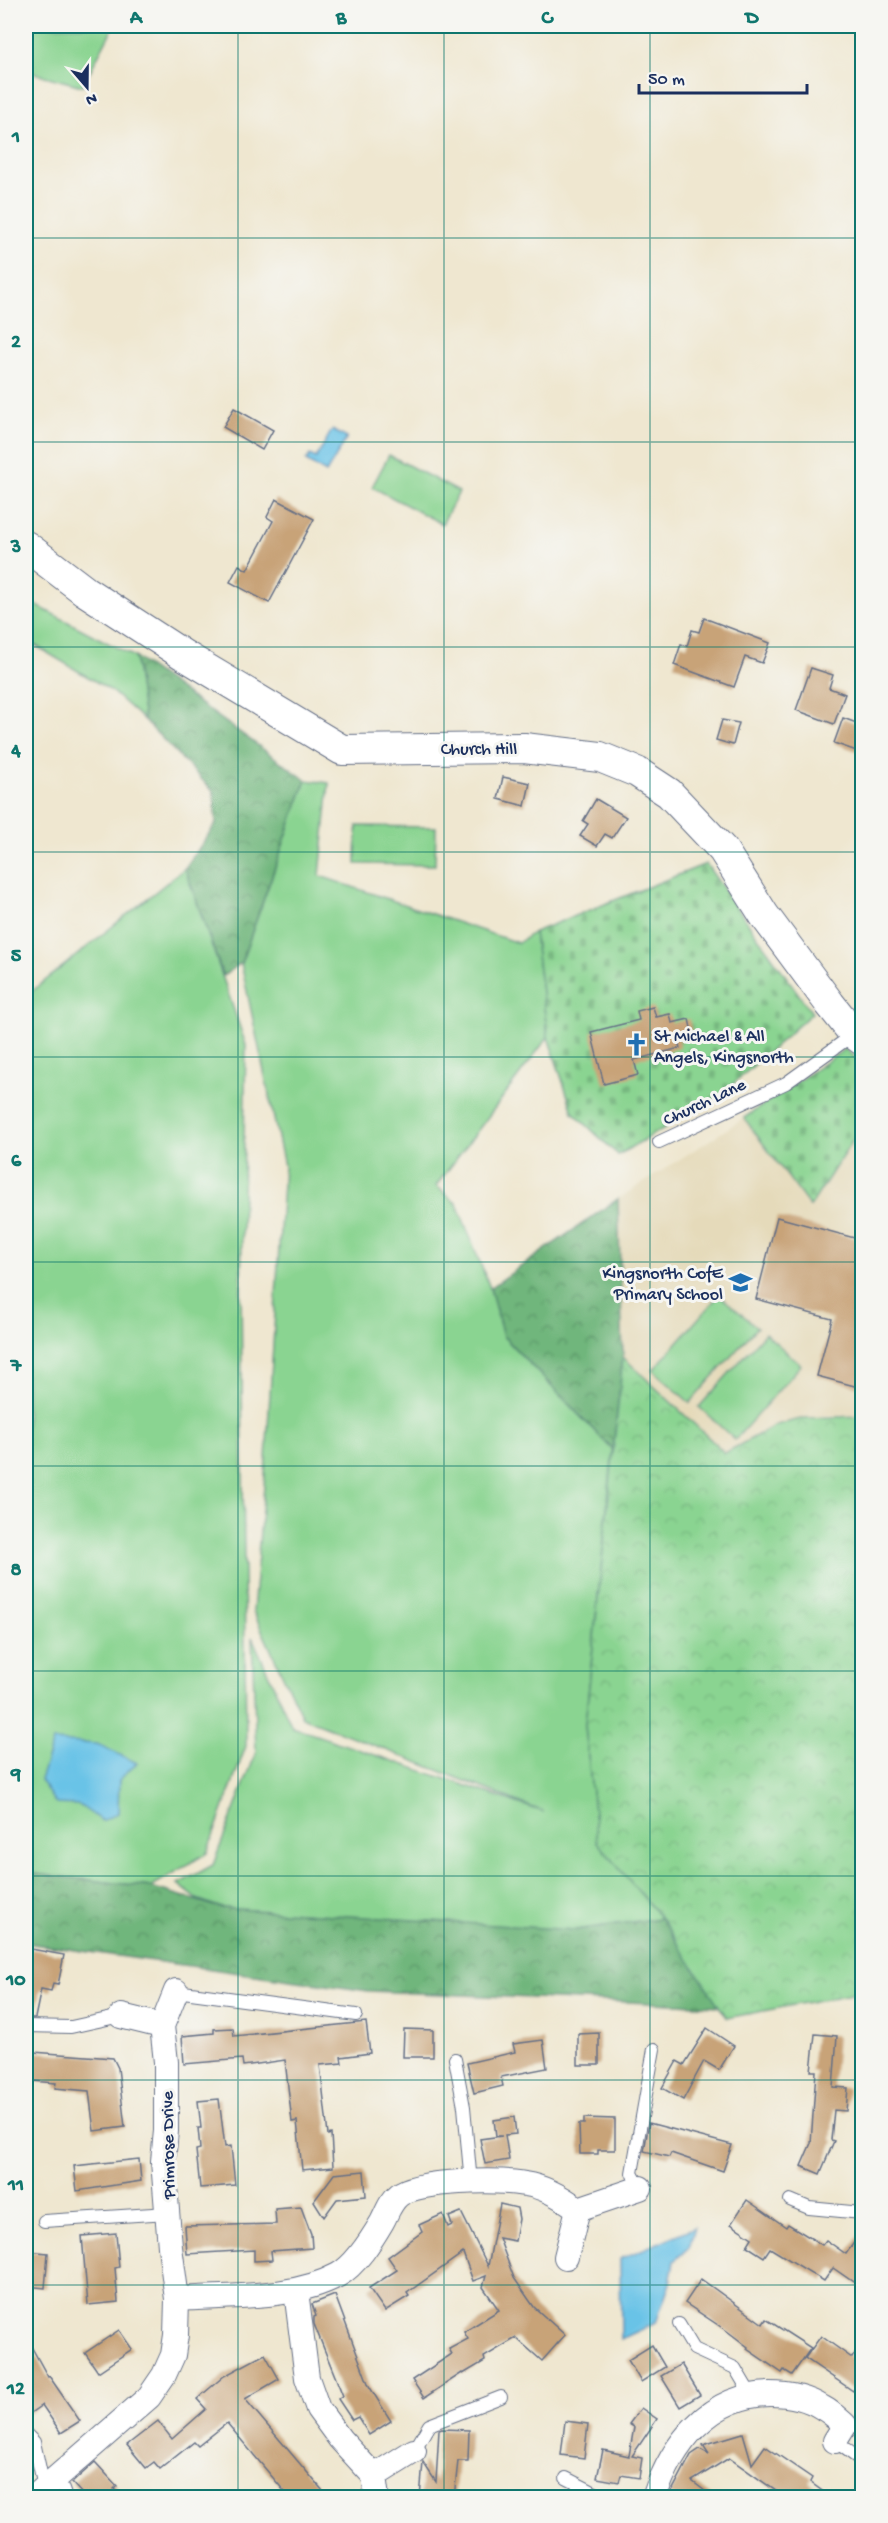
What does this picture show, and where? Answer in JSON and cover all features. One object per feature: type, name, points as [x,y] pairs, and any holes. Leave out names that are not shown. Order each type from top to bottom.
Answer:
[{"type":"street","name":"Church Hill","points":[[26,546],[85,591],[182,654],[342,750],[524,748],[600,757],[637,772],[669,793],[723,850],[764,915],[858,1037]]},
{"type":"street","name":"Primrose Drive","points":[[50,2489],[149,2397],[164,2375],[175,2345],[177,2299],[163,2161],[166,2131],[166,2062],[162,2026],[176,1991]]},
{"type":"street","points":[[121,2016],[162,2026]]},
{"type":"street","points":[[177,2299],[296,2291],[341,2274],[358,2256],[382,2223],[391,2203],[400,2194],[433,2184],[524,2184],[559,2194],[578,2209]]},
{"type":"street","points":[[578,2209],[640,2188]]},
{"type":"street","points":[[566,2258],[578,2209]]},
{"type":"street","points":[[296,2291],[307,2378],[318,2409],[375,2487],[414,2451]]},
{"type":"street","points":[[654,2498],[661,2477],[694,2427],[711,2412],[751,2395],[788,2394],[822,2407],[845,2425],[835,2441]]},
{"type":"lane","name":"Church Lane","points":[[659,1142],[786,1083],[858,1037]]},
{"type":"lane","points":[[176,1991],[356,2016]]},
{"type":"lane","points":[[26,2026],[71,2026],[121,2016]]},
{"type":"lane","points":[[640,2188],[632,2173],[654,2049]]},
{"type":"lane","points":[[455,2059],[464,2107],[471,2183]]},
{"type":"lane","points":[[790,2200],[809,2208],[862,2213]]},
{"type":"lane","points":[[44,2221],[168,2213]]},
{"type":"lane","points":[[679,2324],[694,2349],[735,2368],[751,2395]]},
{"type":"lane","points":[[414,2451],[429,2425],[501,2397]]},
{"type":"lane","points":[[26,2434],[34,2442],[50,2489]]},
{"type":"lane","points":[[835,2441],[862,2461]]},
{"type":"lane","points":[[566,2478],[605,2498]]},
{"type":"shaded area","name":"Kingsnorth CofE Primary School","points":[[744,1118],[811,1207],[862,1126],[862,1416],[830,1415],[805,1418],[725,1453],[623,1357],[618,1199]]},
{"type":"green space","points":[[26,26],[114,26],[82,86],[26,71]]},
{"type":"green space","points":[[389,455],[459,492],[442,524],[372,487]]},
{"type":"green space","points":[[26,600],[135,657],[144,720],[110,690],[26,640]]},
{"type":"green space","points":[[135,657],[306,780],[241,963],[223,976],[185,868],[216,824],[214,792],[144,720]]},
{"type":"green space","points":[[306,780],[329,783],[320,876],[518,943],[534,932],[548,1037],[436,1186],[457,1204],[490,1288],[503,1336],[613,1450],[585,1725],[597,1841],[661,1918],[538,1934],[222,1908],[197,1899],[178,1884],[213,1865],[256,1753],[252,1637],[292,1727],[544,1812],[302,1717],[253,1611],[265,1475],[284,1166],[241,963]]},
{"type":"green space","points":[[357,826],[436,827],[435,865],[356,864]]},
{"type":"green space","points":[[706,864],[812,1013],[721,1095],[618,1155],[573,1112],[548,1037],[534,932]]},
{"type":"green space","points":[[185,868],[246,1045],[241,1286],[246,1746],[207,1853],[151,1887],[26,1873],[26,996]]},
{"type":"green space","points":[[845,1049],[862,1064],[862,1126],[810,1207],[744,1118]]},
{"type":"green space","points":[[618,1199],[623,1357],[613,1450],[503,1336],[490,1288]]},
{"type":"green space","points":[[719,1295],[757,1327],[690,1403],[653,1370]]},
{"type":"green space","points":[[765,1333],[801,1365],[735,1440],[699,1407]]},
{"type":"green space","points":[[623,1357],[725,1453],[776,1425],[805,1418],[862,1416],[862,1992],[727,2018],[661,1918],[597,1842],[585,1725]]},
{"type":"green space","points":[[26,1873],[151,1887],[222,1908],[576,1930],[661,1918],[720,2006],[368,1991],[26,1943]]},
{"type":"water","points":[[332,430],[347,438],[326,473],[306,461],[310,455],[316,458]]},
{"type":"water","points":[[53,1741],[97,1744],[137,1763],[119,1780],[118,1813],[102,1821],[79,1805],[56,1804],[40,1780]]},
{"type":"water","points":[[695,2227],[689,2247],[674,2261],[670,2283],[656,2323],[621,2339],[620,2259]]},
{"type":"building","points":[[234,408],[273,430],[262,450],[223,427]]},
{"type":"building","points":[[276,499],[314,519],[269,603],[230,582],[239,565],[247,570],[273,521],[267,517]]},
{"type":"building","points":[[704,618],[770,643],[762,663],[745,657],[734,687],[674,665],[681,644],[687,646],[692,630],[699,632]]},
{"type":"building","points":[[811,668],[833,675],[829,688],[845,694],[834,724],[796,710]]},
{"type":"building","points":[[843,718],[862,725],[862,753],[834,743]]},
{"type":"building","points":[[722,720],[739,723],[733,745],[716,740]]},
{"type":"building","points":[[503,777],[530,783],[525,806],[498,799]]},
{"type":"building","points":[[596,799],[626,817],[612,838],[605,834],[597,846],[580,836],[588,824],[583,821]]},
{"type":"building","name":"St Michael & All Angels, Kingsnorth","points":[[653,1007],[656,1017],[670,1014],[672,1023],[689,1019],[693,1037],[678,1041],[680,1048],[634,1060],[638,1075],[604,1084],[591,1032],[639,1020],[637,1011]]},
{"type":"building","points":[[777,1217],[862,1240],[862,1388],[817,1376],[832,1319],[756,1299]]},
{"type":"building","points":[[31,1949],[64,1955],[58,1985],[53,1984],[51,1991],[41,1989],[35,2018],[26,2018],[26,1975]]},
{"type":"building","points":[[366,2022],[370,2053],[341,2057],[342,2063],[320,2065],[328,2135],[331,2134],[333,2167],[302,2170],[297,2121],[292,2122],[285,2060],[243,2066],[242,2059],[184,2064],[182,2036],[214,2033],[214,2029],[233,2028],[234,2036]]},
{"type":"building","points":[[707,2028],[734,2046],[719,2070],[704,2061],[683,2100],[662,2088],[677,2061],[684,2065]]},
{"type":"building","points":[[404,2029],[433,2030],[433,2057],[403,2057]]},
{"type":"building","points":[[599,2033],[599,2065],[578,2065],[578,2034]]},
{"type":"building","points":[[815,2034],[837,2036],[833,2087],[848,2088],[846,2111],[834,2110],[831,2140],[834,2141],[820,2174],[801,2166],[811,2143],[816,2071],[811,2071]]},
{"type":"building","points":[[543,2040],[547,2068],[501,2077],[503,2086],[474,2093],[467,2063],[515,2052],[513,2044]]},
{"type":"building","points":[[33,2052],[113,2058],[118,2068],[125,2127],[94,2131],[89,2091],[55,2088],[56,2083],[32,2081]]},
{"type":"building","points":[[219,2099],[225,2147],[231,2146],[235,2185],[200,2188],[196,2150],[200,2149],[198,2128],[201,2128],[198,2101]]},
{"type":"building","points":[[514,2117],[516,2134],[505,2135],[509,2160],[485,2164],[480,2139],[502,2136],[496,2136],[494,2120]]},
{"type":"building","points":[[584,2118],[615,2119],[615,2150],[598,2150],[598,2154],[580,2154],[579,2124],[584,2124]]},
{"type":"building","points":[[649,2123],[732,2145],[723,2171],[671,2153],[669,2157],[644,2151]]},
{"type":"building","points":[[139,2159],[141,2181],[77,2191],[74,2166]]},
{"type":"building","points":[[364,2171],[366,2196],[337,2199],[324,2217],[314,2201],[334,2174]]},
{"type":"building","points":[[747,2200],[786,2227],[788,2224],[822,2245],[826,2240],[846,2254],[862,2231],[862,2288],[833,2268],[824,2281],[770,2248],[764,2257],[747,2246],[752,2238],[731,2224]]},
{"type":"building","points":[[500,2204],[517,2208],[519,2219],[515,2241],[499,2238],[514,2278],[534,2307],[565,2335],[542,2361],[516,2338],[484,2357],[485,2361],[424,2398],[412,2380],[452,2354],[449,2349],[468,2339],[464,2332],[499,2310],[483,2287],[486,2276],[473,2281],[463,2253],[407,2293],[409,2296],[385,2311],[369,2288],[397,2270],[388,2257],[422,2232],[419,2225],[443,2214],[448,2227],[452,2225],[449,2217],[461,2212],[488,2266]]},
{"type":"building","points":[[301,2207],[311,2234],[312,2248],[271,2251],[272,2260],[254,2261],[254,2250],[187,2254],[185,2226],[276,2224],[275,2209]]},
{"type":"building","points":[[116,2233],[119,2267],[115,2268],[118,2302],[88,2305],[82,2236]]},
{"type":"building","points":[[26,2251],[48,2253],[45,2288],[26,2286]]},
{"type":"building","points":[[701,2279],[763,2324],[766,2319],[811,2348],[792,2375],[784,2370],[782,2373],[747,2349],[748,2347],[727,2331],[685,2303]]},
{"type":"building","points":[[335,2295],[369,2386],[391,2421],[369,2435],[358,2417],[352,2420],[338,2399],[343,2396],[314,2324],[316,2316],[312,2304]]},
{"type":"building","points":[[119,2330],[132,2349],[98,2372],[85,2353]]},
{"type":"building","points":[[821,2336],[852,2358],[862,2343],[862,2393],[855,2388],[853,2391],[805,2358]]},
{"type":"building","points":[[26,2337],[48,2377],[80,2421],[61,2433],[42,2405],[26,2416]]},
{"type":"building","points":[[652,2345],[665,2367],[641,2382],[628,2360]]},
{"type":"building","points":[[265,2354],[279,2379],[245,2399],[329,2498],[290,2498],[227,2423],[198,2446],[194,2442],[160,2469],[154,2462],[146,2468],[127,2445],[158,2421],[172,2439],[206,2409],[197,2399],[224,2376]]},
{"type":"building","points":[[681,2364],[700,2395],[680,2407],[661,2376]]},
{"type":"building","points":[[641,2408],[657,2419],[632,2456],[642,2458],[639,2478],[621,2475],[619,2482],[597,2478],[603,2450],[629,2456],[634,2427],[629,2424]]},
{"type":"building","points":[[565,2421],[588,2424],[584,2458],[561,2455]]},
{"type":"building","points":[[439,2430],[469,2430],[468,2461],[458,2461],[454,2498],[420,2498],[423,2462],[436,2482]]},
{"type":"building","points":[[743,2433],[752,2464],[765,2446],[812,2478],[810,2482],[832,2498],[786,2498],[729,2458],[692,2481],[714,2498],[677,2498],[670,2495],[691,2455],[700,2449],[709,2454],[703,2445]]},
{"type":"building","points":[[95,2462],[117,2486],[114,2489],[122,2498],[86,2498],[72,2483]]},
{"type":"place","name":"St Michael & All Angels, Kingsnorth","points":[[636,1045]]},
{"type":"place","name":"Kingsnorth CofE Primary School","points":[[741,1282]]}]
